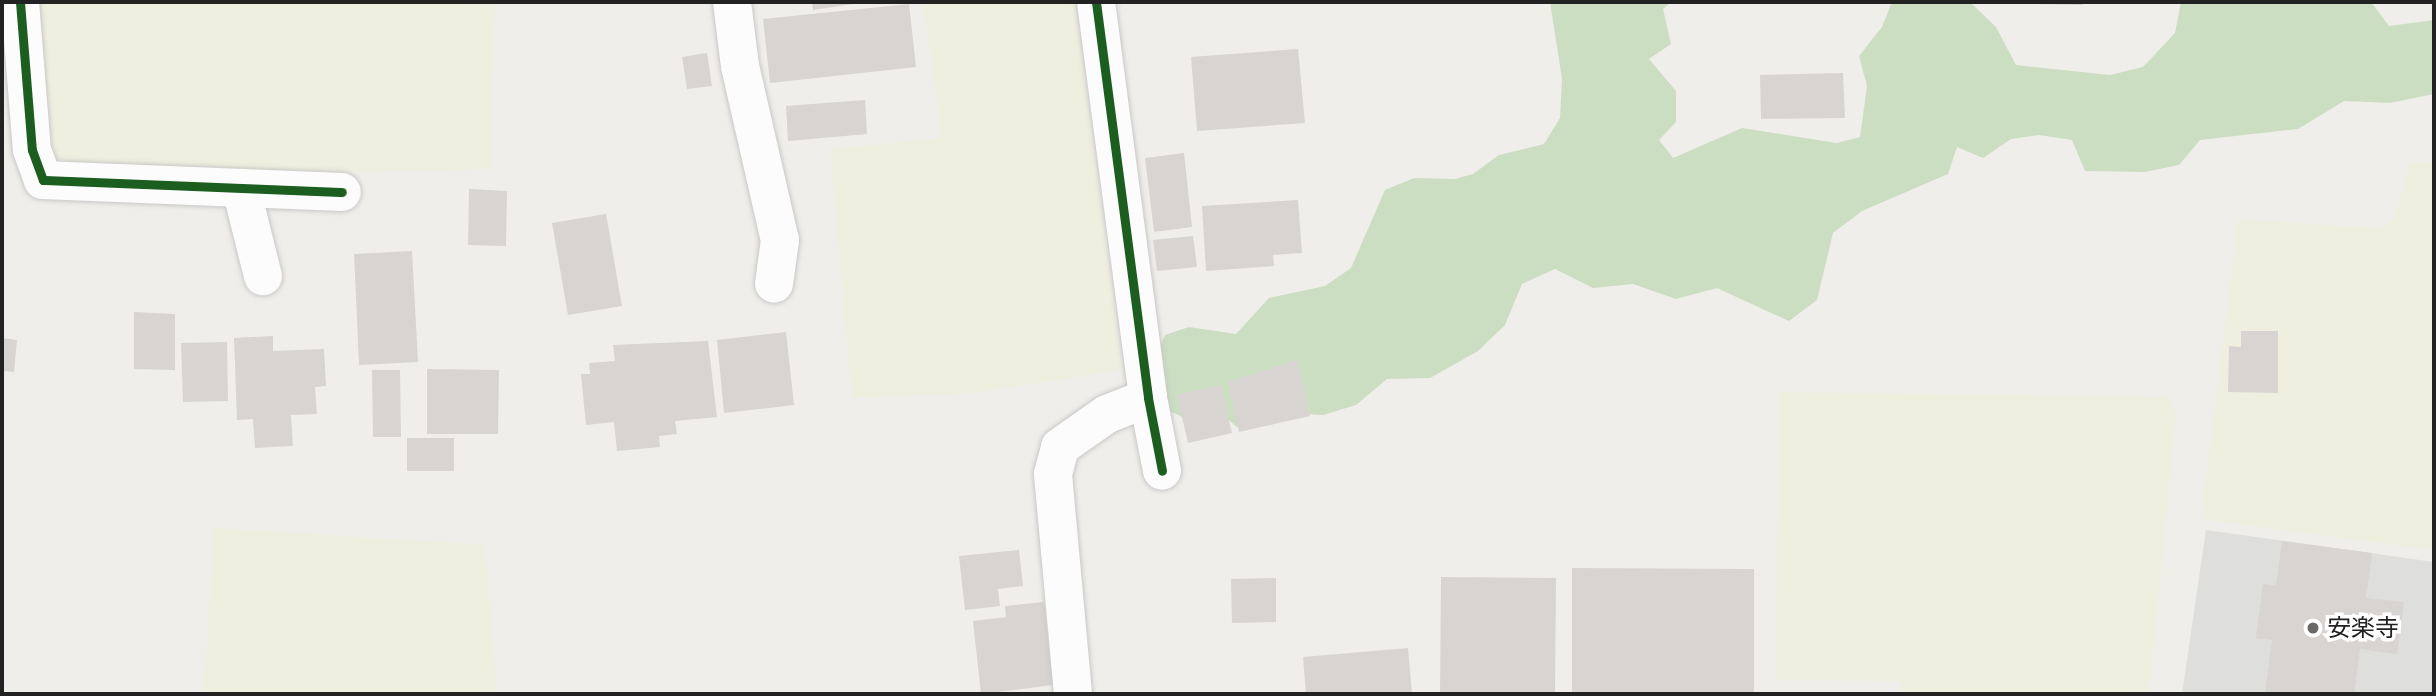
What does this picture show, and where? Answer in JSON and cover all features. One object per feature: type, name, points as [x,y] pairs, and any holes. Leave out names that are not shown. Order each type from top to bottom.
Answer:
[{"type":"street","points":[[20,2],[32,150],[43,180],[342,192]]},
{"type":"street","points":[[732,2],[740,66],[780,240],[774,284]]},
{"type":"street","points":[[1096,2],[1148,398],[1162,471]]},
{"type":"street","points":[[241,188],[262,276]]},
{"type":"street","points":[[1073,694],[1054,474],[1060,447],[1107,414],[1148,398]]},
{"type":"shaded area","name":"安楽寺","points":[[2206,530],[2434,562],[2434,694],[2182,694]]},
{"type":"green space","points":[[39,2],[495,2],[490,169],[249,174],[61,163],[46,144]]},
{"type":"green space","points":[[923,2],[1075,2],[1122,370],[973,393],[852,398],[830,149],[942,138]]},
{"type":"green space","points":[[1550,2],[1671,2],[1663,9],[1671,44],[1649,59],[1676,91],[1676,122],[1659,140],[1673,158],[1742,128],[1837,143],[1860,137],[1867,86],[1859,56],[1882,27],[1892,2],[1970,2],[1996,27],[2016,65],[2110,75],[2143,67],[2175,33],[2181,2],[2371,2],[2389,26],[2434,20],[2434,94],[2390,103],[2344,101],[2298,129],[2200,140],[2179,165],[2145,172],[2085,171],[2072,140],[2039,135],[2011,139],[1983,158],[1957,147],[1948,174],[1862,211],[1833,233],[1817,300],[1789,321],[1717,288],[1676,299],[1633,284],[1593,288],[1555,269],[1522,284],[1505,325],[1478,351],[1430,378],[1387,379],[1356,405],[1323,415],[1284,413],[1237,427],[1218,411],[1188,420],[1170,411],[1155,358],[1165,335],[1189,327],[1236,334],[1269,298],[1325,286],[1351,268],[1385,190],[1414,178],[1455,179],[1473,174],[1499,155],[1544,144],[1560,118],[1562,79]]},
{"type":"green space","points":[[2410,162],[2434,163],[2434,550],[2201,519],[2238,220],[2381,228],[2395,218]]},
{"type":"green space","points":[[1779,392],[2167,397],[2176,413],[2149,694],[1901,694],[1900,681],[1776,680]]},
{"type":"green space","points":[[214,528],[485,545],[497,694],[204,694]]},
{"type":"building","points":[[812,2],[860,2],[860,3],[813,10]]},
{"type":"building","points":[[2083,2],[2083,5],[2034,4]]},
{"type":"building","points":[[909,4],[916,67],[770,83],[763,19]]},
{"type":"building","points":[[1298,49],[1305,123],[1197,131],[1191,57]]},
{"type":"building","points":[[707,53],[712,86],[687,89],[682,57]]},
{"type":"building","points":[[1843,73],[1845,118],[1761,119],[1760,75]]},
{"type":"building","points":[[865,100],[867,134],[788,141],[786,106]]},
{"type":"building","points":[[1184,153],[1192,227],[1154,232],[1145,158]]},
{"type":"building","points":[[469,189],[507,191],[506,246],[468,245]]},
{"type":"building","points":[[1298,200],[1302,253],[1273,255],[1274,266],[1206,271],[1202,206]]},
{"type":"building","points":[[606,214],[622,306],[568,315],[552,223]]},
{"type":"building","points":[[1193,236],[1197,267],[1157,271],[1153,240]]},
{"type":"building","points":[[412,251],[418,362],[359,365],[354,254]]},
{"type":"building","points":[[134,312],[175,314],[175,370],[134,369]]},
{"type":"building","points":[[2241,331],[2278,331],[2278,393],[2228,392],[2229,346],[2241,347]]},
{"type":"building","points":[[786,332],[794,405],[724,413],[717,340]]},
{"type":"building","points":[[273,336],[273,351],[324,349],[326,386],[315,387],[317,414],[291,415],[293,446],[255,448],[253,419],[237,420],[234,338]]},
{"type":"building","points":[[2,338],[17,340],[14,372],[2,371]]},
{"type":"building","points":[[708,341],[717,417],[675,421],[677,434],[659,436],[660,447],[617,451],[614,422],[586,425],[581,374],[590,374],[589,363],[615,361],[613,345]]},
{"type":"building","points":[[227,342],[228,401],[183,402],[181,343]]},
{"type":"building","points":[[1297,360],[1310,416],[1239,432],[1228,382]]},
{"type":"building","points":[[427,369],[499,370],[498,434],[427,434]]},
{"type":"building","points":[[372,370],[400,370],[401,437],[373,437]]},
{"type":"building","points":[[1221,385],[1232,433],[1188,443],[1177,395]]},
{"type":"building","points":[[407,438],[454,438],[454,471],[407,471]]},
{"type":"building","points":[[2282,541],[2372,553],[2366,598],[2404,602],[2397,654],[2360,649],[2354,694],[2265,694],[2272,640],[2256,638],[2263,584],[2276,586]]},
{"type":"building","points":[[1019,550],[1023,586],[998,589],[1000,606],[965,610],[959,556]]},
{"type":"building","points":[[1572,568],[1754,569],[1754,694],[1572,694]]},
{"type":"building","points":[[1441,577],[1556,578],[1555,694],[1440,694]]},
{"type":"building","points":[[1276,578],[1276,622],[1232,623],[1231,579]]},
{"type":"building","points":[[1044,602],[1053,685],[981,694],[973,621],[1006,617],[1005,606]]},
{"type":"building","points":[[1408,648],[1412,694],[1306,694],[1303,657]]},
{"type":"cycle path","points":[[20,2],[32,150],[43,180],[342,192]]},
{"type":"cycle path","points":[[1096,2],[1148,398],[1162,471]]},
{"type":"place","name":"安楽寺","points":[[2313,628]]}]
